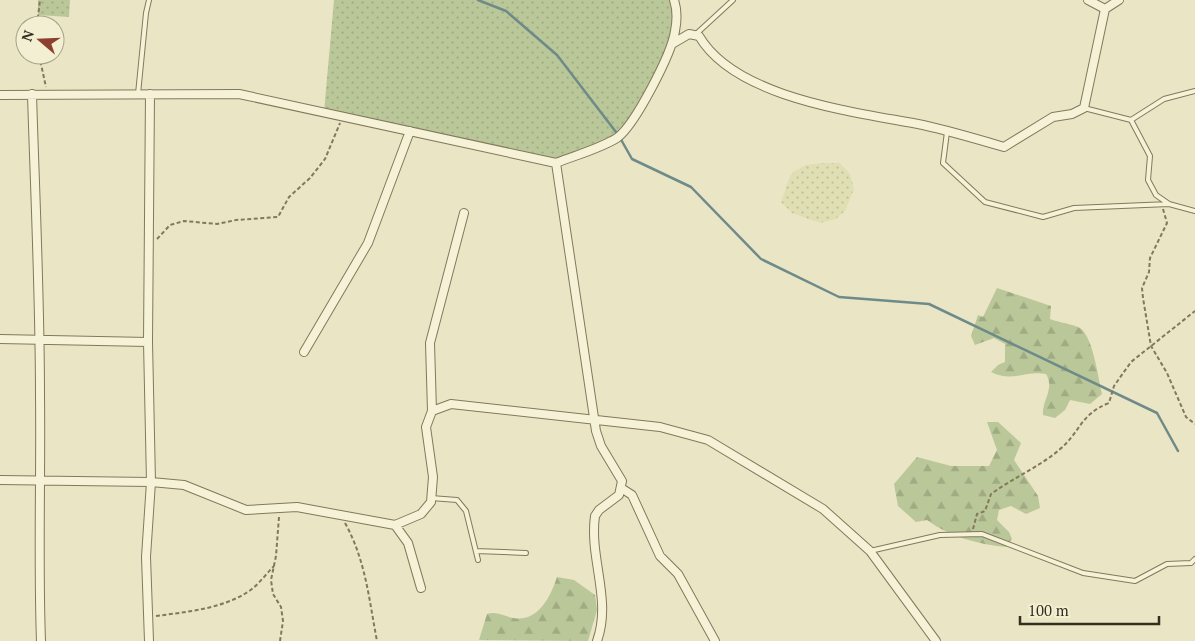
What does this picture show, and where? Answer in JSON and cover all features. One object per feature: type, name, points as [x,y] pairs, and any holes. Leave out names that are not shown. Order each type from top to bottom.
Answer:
[{"type":"street","points":[[0,95],[239,94],[556,163],[619,136],[634,118],[664,64],[672,44],[676,30],[674,0]]},
{"type":"street","points":[[1088,0],[1105,9]]},
{"type":"street","points":[[672,44],[690,34],[699,36],[708,51],[748,79],[788,95],[805,101],[947,132],[1004,147],[1053,117],[1072,114],[1084,108],[1105,9],[1118,0]]},
{"type":"street","points":[[32,94],[40,340],[41,481],[39,576],[41,641]]},
{"type":"street","points":[[149,641],[146,557],[151,482],[148,342],[150,94]]},
{"type":"street","points":[[304,352],[368,243],[410,131]]},
{"type":"street","points":[[556,163],[598,438],[620,476],[622,488],[614,500],[599,510],[595,516],[603,603],[603,618],[597,641]]},
{"type":"street","points":[[0,480],[151,482],[184,485],[246,510],[297,506],[395,525],[420,514],[431,502],[433,477],[426,427],[432,411],[430,343],[464,212]]},
{"type":"street","points":[[0,339],[148,342]]},
{"type":"street","points":[[432,411],[451,404],[594,418],[660,426],[708,440],[823,509],[870,551],[936,641]]},
{"type":"street","points":[[622,488],[632,495],[660,556],[678,574],[715,641]]},
{"type":"street","points":[[395,525],[408,543],[422,588]]},
{"type":"lane","points":[[138,94],[149,0]]},
{"type":"lane","points":[[695,35],[733,0]]},
{"type":"lane","points":[[1084,108],[1131,120],[1164,99],[1195,91]]},
{"type":"lane","points":[[1131,120],[1150,156],[1148,180],[1156,195],[1169,204]]},
{"type":"lane","points":[[947,132],[944,163],[985,202],[1043,217],[1074,208],[1159,204],[1169,204],[1195,211]]},
{"type":"lane","points":[[431,498],[457,500],[466,511],[478,560]]},
{"type":"lane","points":[[870,551],[940,535],[982,534],[1083,574],[1135,581],[1167,564],[1190,563],[1195,559]]},
{"type":"lane","points":[[476,551],[526,553]]},
{"type":"path","points":[[38,15],[40,0]]},
{"type":"path","points":[[41,65],[47,94]]},
{"type":"path","points":[[149,248],[170,225],[184,222],[217,224],[236,220],[278,217],[289,197],[310,178],[325,159],[337,134],[342,116]]},
{"type":"path","points":[[1159,204],[1167,223],[1161,239],[1154,246],[1142,288],[1151,346],[1168,373],[1186,417],[1195,424]]},
{"type":"path","points":[[973,534],[973,524],[977,514],[985,511],[991,494],[1059,450],[1073,436],[1082,421],[1100,406],[1109,403],[1114,386],[1123,372],[1151,346],[1195,311]]},
{"type":"path","points":[[279,508],[271,580],[273,594],[281,607],[283,621],[280,641]]},
{"type":"path","points":[[340,515],[354,538],[365,569],[373,615],[372,628],[377,641]]},
{"type":"path","points":[[148,617],[181,613],[231,600],[248,592],[274,566]]},
{"type":"green space","points":[[38,0],[70,0],[69,17],[65,17],[65,15],[38,15]]},
{"type":"green space","points":[[334,0],[674,0],[676,30],[664,64],[619,136],[556,163],[324,112]]},
{"type":"green space","points":[[840,163],[850,174],[854,189],[845,211],[836,219],[820,223],[792,213],[781,202],[790,176],[795,171],[806,165]]},
{"type":"green space","points":[[997,288],[1051,306],[1050,319],[1080,328],[1085,333],[1092,348],[1102,394],[1090,404],[1070,400],[1065,410],[1055,418],[1043,415],[1049,390],[1046,374],[1006,376],[991,372],[998,365],[1005,362],[1005,344],[994,338],[975,345],[971,336],[978,315],[983,317]]},
{"type":"green space","points":[[987,422],[998,422],[1021,443],[1014,460],[1038,496],[1040,508],[1026,514],[1011,506],[999,510],[997,520],[1009,532],[1012,539],[1006,547],[964,539],[945,531],[927,520],[916,522],[898,506],[894,484],[917,457],[951,466],[989,466],[997,450]]},
{"type":"green space","points":[[557,577],[574,580],[595,595],[597,610],[588,641],[479,640],[487,614],[497,613],[513,618],[530,616],[547,600]]},
{"type":"waterway","points":[[478,0],[506,11],[557,55],[619,136],[632,159],[691,187],[761,259],[839,297],[929,304],[1157,413],[1178,451]]}]
